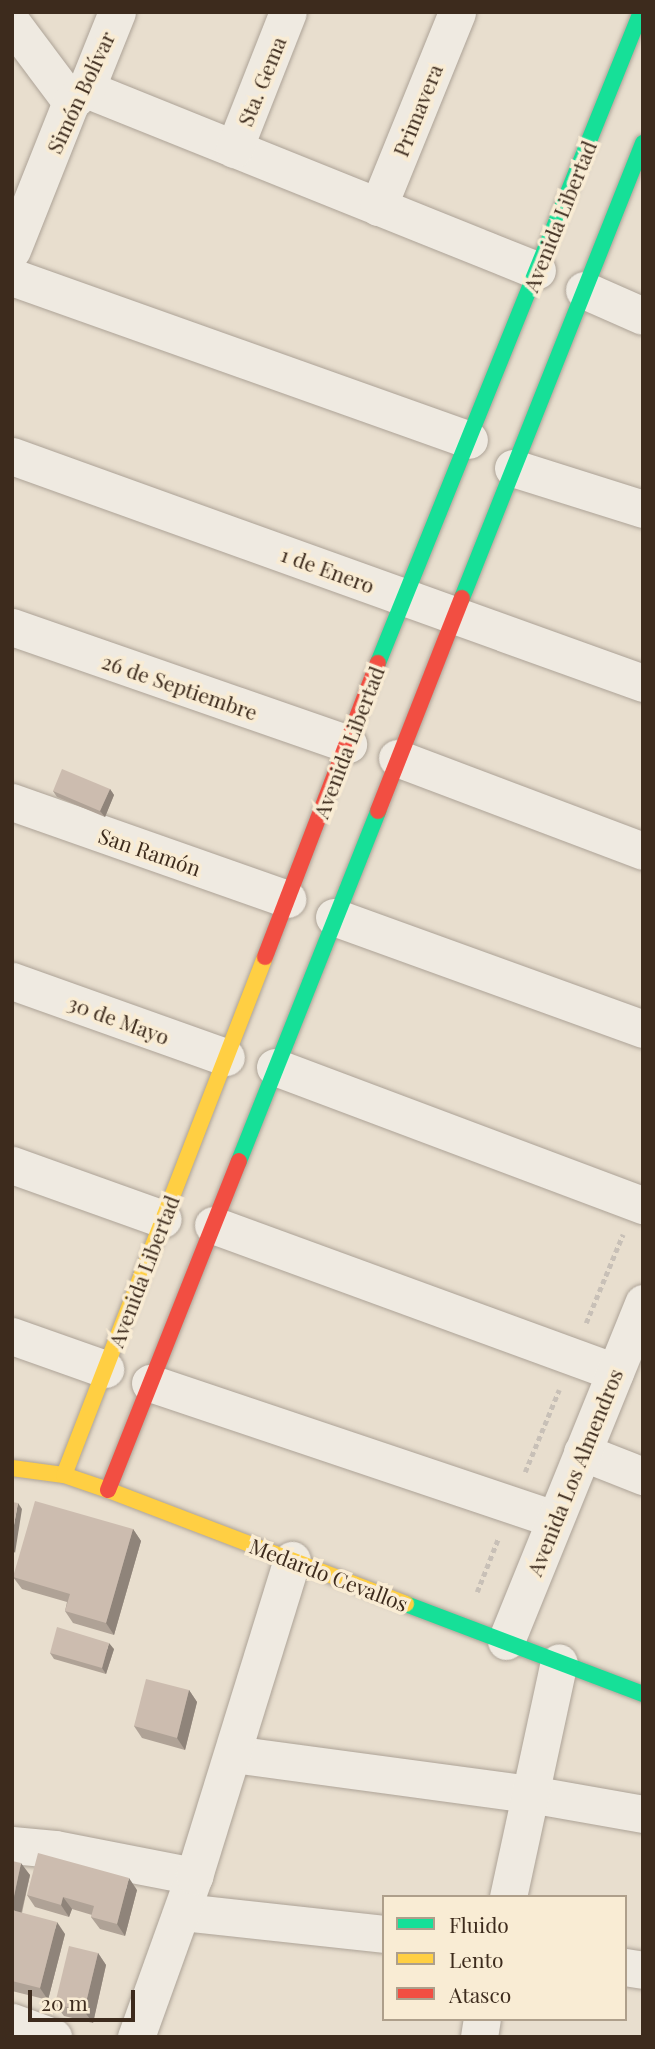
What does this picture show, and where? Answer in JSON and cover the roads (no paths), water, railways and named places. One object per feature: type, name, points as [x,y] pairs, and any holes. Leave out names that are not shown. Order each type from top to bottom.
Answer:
[{"type":"street","name":"Simón Bolívar","points":[[12,250],[117,12]]},
{"type":"street","name":"Sta. Gema","points":[[234,149],[288,12]]},
{"type":"street","name":"Primavera","points":[[378,207],[457,12]]},
{"type":"street","name":"Avenida Libertad","points":[[64,1475],[404,597],[641,12]]},
{"type":"street","points":[[12,23],[79,95],[234,149],[537,270]]},
{"type":"street","points":[[108,1490],[643,143]]},
{"type":"street","points":[[12,277],[469,440]]},
{"type":"street","points":[[584,290],[643,316]]},
{"type":"street","name":"1 de Enero","points":[[12,456],[643,683]]},
{"type":"street","points":[[513,468],[643,509]]},
{"type":"street","name":"26 de Septiembre","points":[[12,627],[348,744]]},
{"type":"street","points":[[397,758],[643,852]]},
{"type":"street","name":"San Ramón","points":[[12,802],[288,899]]},
{"type":"street","points":[[334,916],[643,1029]]},
{"type":"street","name":"30 de Mayo","points":[[12,981],[226,1057]]},
{"type":"street","points":[[275,1067],[643,1205]]},
{"type":"street","points":[[12,1165],[163,1219]]},
{"type":"street","points":[[213,1225],[615,1372]]},
{"type":"street","name":"Avenida Los Almendros","points":[[506,1641],[643,1303]]},
{"type":"street","points":[[12,1336],[105,1369]]},
{"type":"street","points":[[150,1383],[555,1519]]},
{"type":"street","points":[[582,1452],[643,1476]]},
{"type":"street","name":"Medardo Cevallos","points":[[12,1468],[64,1475],[108,1490],[643,1694]]},
{"type":"street","points":[[136,2037],[183,1912],[292,1560]]},
{"type":"street","points":[[509,1895],[559,1662]]},
{"type":"street","points":[[233,1754],[530,1794],[643,1814]]},
{"type":"street","points":[[12,1845],[55,1849],[194,1876]]},
{"type":"street","points":[[183,1912],[382,1934]]},
{"type":"street","points":[[12,2022],[53,2037]]}]
